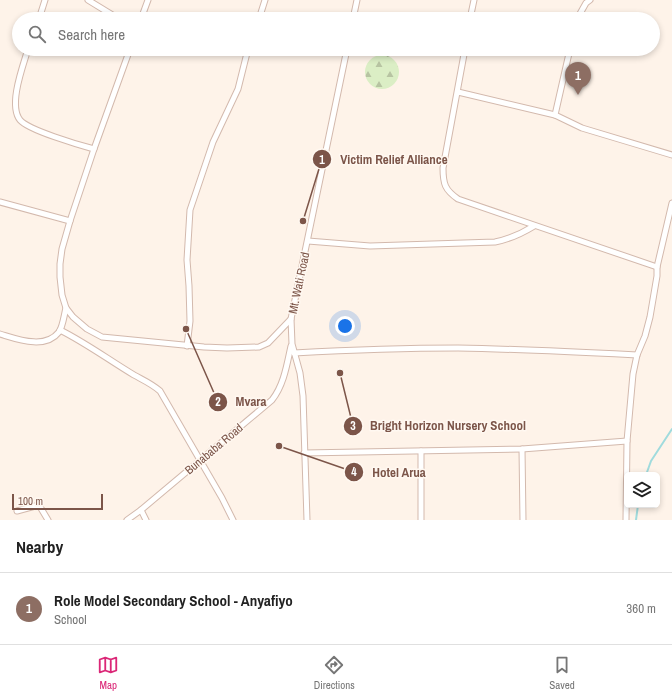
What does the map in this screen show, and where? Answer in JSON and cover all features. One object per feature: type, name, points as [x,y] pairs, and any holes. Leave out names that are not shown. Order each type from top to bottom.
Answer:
[{"type":"street","points":[[41,12],[45,0]]},
{"type":"street","points":[[88,0],[108,12]]},
{"type":"street","points":[[144,12],[148,0]]},
{"type":"street","points":[[261,12],[265,0]]},
{"type":"street","points":[[354,12],[357,0]]},
{"type":"street","points":[[471,12],[474,0]]},
{"type":"street","points":[[581,12],[586,3],[590,0]]},
{"type":"street","points":[[26,56],[16,96],[15,107],[20,121],[37,130],[94,149]]},
{"type":"street","points":[[127,56],[94,149],[62,250],[60,277],[62,295],[66,308],[73,317],[88,329],[102,337],[187,346],[227,348],[259,347],[272,340],[291,319]]},
{"type":"street","points":[[187,346],[190,321],[187,260],[190,210],[213,142],[238,89],[246,56]]},
{"type":"street","name":"Mt. Wati Road","points":[[307,520],[302,396],[300,372],[292,344],[291,319],[346,56]]},
{"type":"street","points":[[464,56],[443,168],[444,183],[449,192],[458,199],[657,268]]},
{"type":"street","points":[[555,115],[568,56]]},
{"type":"street","points":[[458,92],[555,115],[582,128],[672,155]]},
{"type":"street","points":[[0,202],[70,221]]},
{"type":"street","points":[[626,520],[627,441],[633,374],[637,355],[645,336],[650,317],[657,268],[672,203]]},
{"type":"street","points":[[308,241],[370,246],[495,242],[509,240],[534,226]]},
{"type":"street","points":[[0,334],[22,341],[34,342],[45,340],[55,336],[60,330],[66,308]]},
{"type":"street","points":[[60,330],[82,341],[134,375],[156,386],[222,498],[232,520]]},
{"type":"street","name":"Bunababa Road","points":[[127,520],[141,510],[272,400],[277,394],[287,366],[292,344]]},
{"type":"street","points":[[294,353],[369,349],[458,348],[516,349],[637,355]]},
{"type":"street","points":[[304,453],[522,449],[627,441]]},
{"type":"street","points":[[522,449],[523,520]]},
{"type":"street","points":[[421,451],[421,520]]},
{"type":"street","points":[[17,511],[39,505],[48,520]]},
{"type":"street","points":[[141,510],[146,520]]},
{"type":"green space","points":[[375,56],[389,56],[396,62],[399,69],[399,75],[396,82],[389,88],[385,89],[379,89],[372,86],[366,79],[365,75],[366,65]]},
{"type":"waterway","points":[[647,472],[651,461],[672,429]]},
{"type":"waterway","points":[[636,520],[638,508]]},
{"type":"place","name":"Role Model Secondary School - Anyafiyo","points":[[578,95]]},
{"type":"place","name":"Victim Relief Alliance","points":[[303,221]]},
{"type":"place","name":"Mvara","points":[[186,329]]},
{"type":"place","name":"Bright Horizon Nursery School","points":[[340,373]]},
{"type":"place","name":"Hotel Arua","points":[[279,446]]}]
